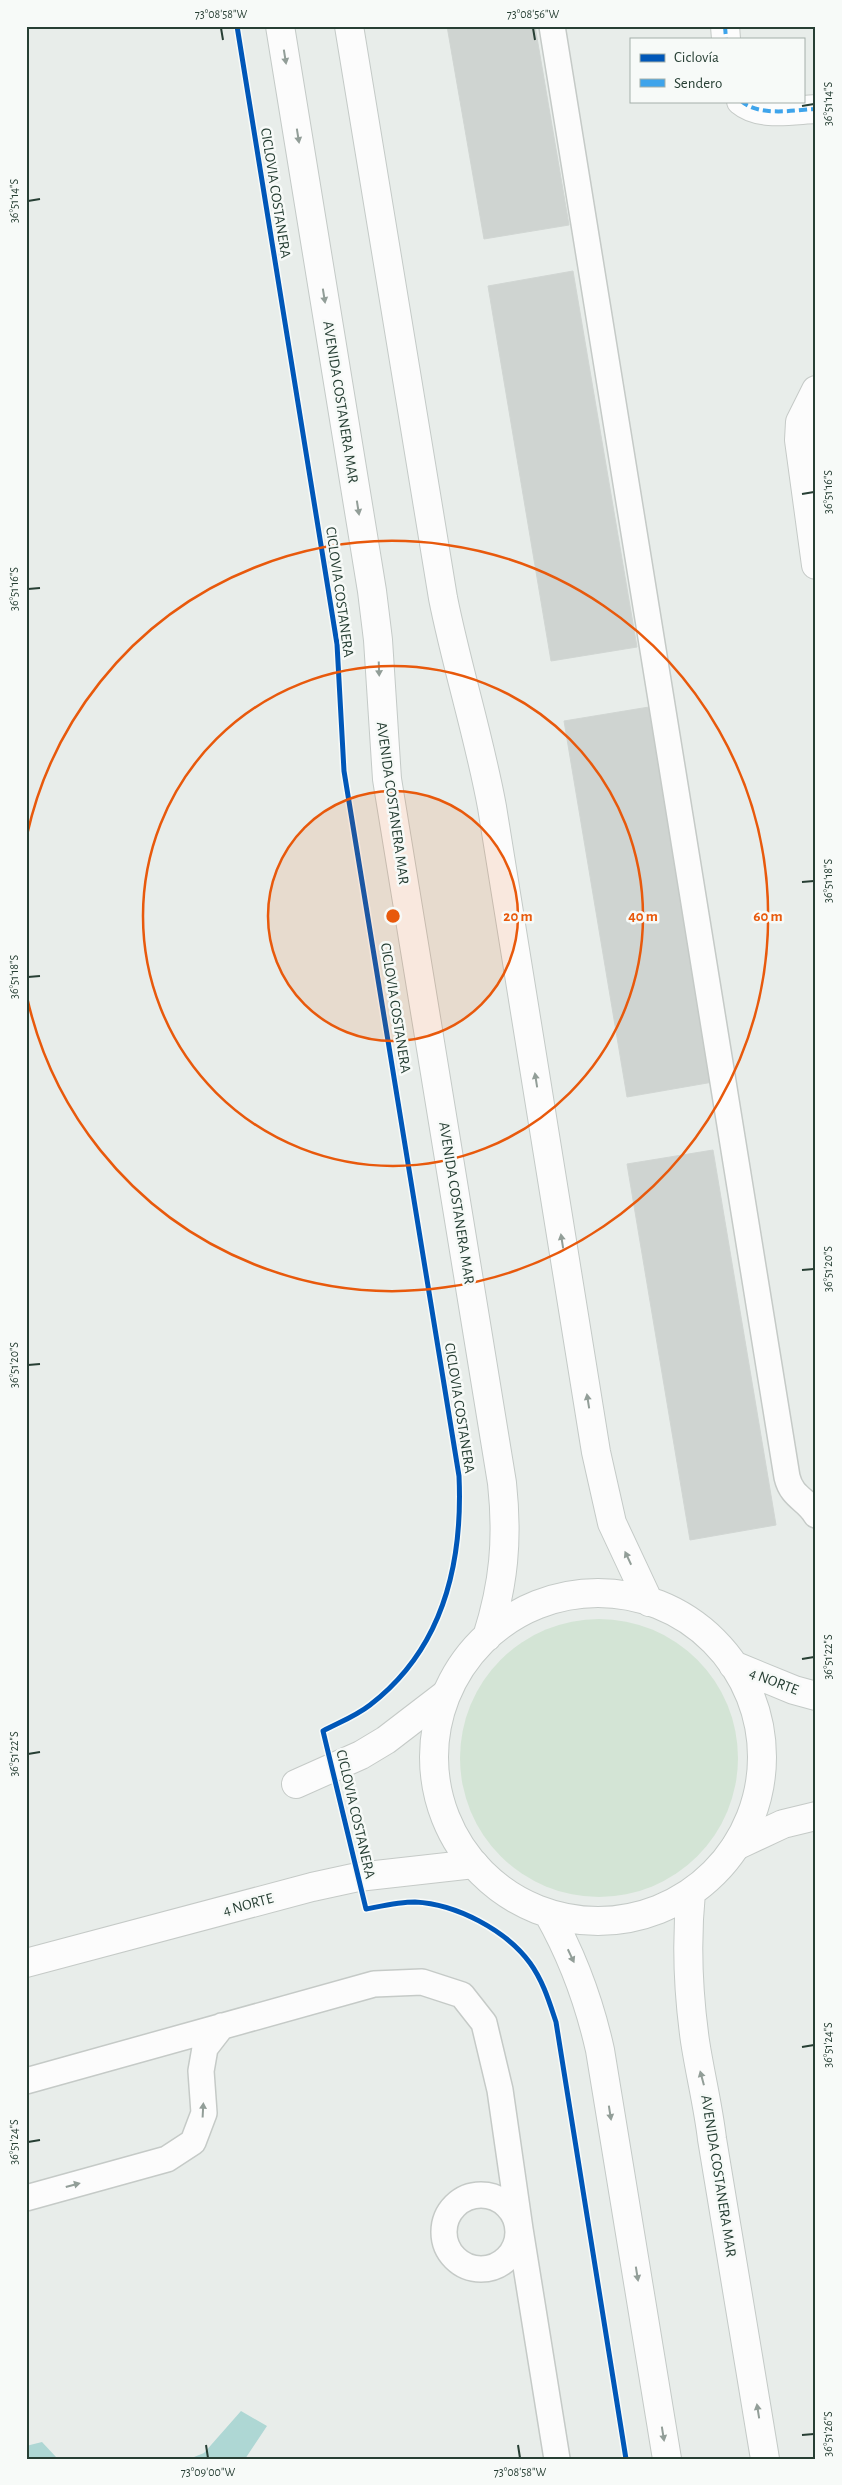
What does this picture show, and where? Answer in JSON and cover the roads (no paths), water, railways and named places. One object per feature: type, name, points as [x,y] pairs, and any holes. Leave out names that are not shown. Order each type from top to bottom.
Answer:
[{"type":"main road","name":"AVENIDA COSTANERA MAR","points":[[280,26],[372,591],[378,640],[387,779],[502,1483],[506,1516],[503,1572],[487,1637]]},
{"type":"main road","points":[[349,26],[443,598],[454,650],[482,756],[492,807],[596,1452],[612,1522],[649,1602]]},
{"type":"main road","points":[[743,102],[754,109],[816,109]]},
{"type":"main road","points":[[816,390],[800,422],[798,440],[816,565]]},
{"type":"main road","points":[[598,1594],[649,1602],[673,1612],[696,1626],[717,1644],[733,1665],[752,1699],[761,1736],[762,1755],[758,1793],[746,1829],[736,1846],[718,1868],[691,1892],[670,1905],[622,1920],[597,1921],[572,1919],[527,1906],[508,1894],[474,1864],[453,1835],[445,1818],[436,1783],[434,1746],[436,1729],[446,1694],[464,1663],[487,1637],[514,1616],[563,1598],[598,1594]]},
{"type":"main road","name":"4 NORTE","points":[[733,1665],[794,1690],[816,1696]]},
{"type":"main road","points":[[296,1784],[361,1755],[386,1740],[446,1694]]},
{"type":"main road","points":[[736,1846],[782,1824],[816,1816]]},
{"type":"main road","name":"4 NORTE","points":[[26,1963],[312,1887],[358,1877],[474,1864]]},
{"type":"main road","name":"AVENIDA COSTANERA MAR","points":[[691,1892],[688,1962],[695,2041],[706,2092],[765,2459]]},
{"type":"main road","points":[[548,1913],[578,1971],[591,2010],[600,2050],[667,2459]]},
{"type":"lane","points":[[552,26],[787,1477],[794,1495],[816,1516]]},
{"type":"lane","points":[[26,2080],[374,1984],[422,1982],[462,1994],[484,2022],[500,2090],[520,2229],[558,2459]]},
{"type":"lane","points":[[26,2198],[167,2159],[193,2142],[204,2114],[201,2071],[205,2048],[222,2026]]},
{"type":"water","points":[[241,2411],[267,2426],[245,2459],[189,2459],[204,2453]]},
{"type":"water","points":[[42,2442],[56,2457],[62,2459],[26,2459],[26,2446]]}]
